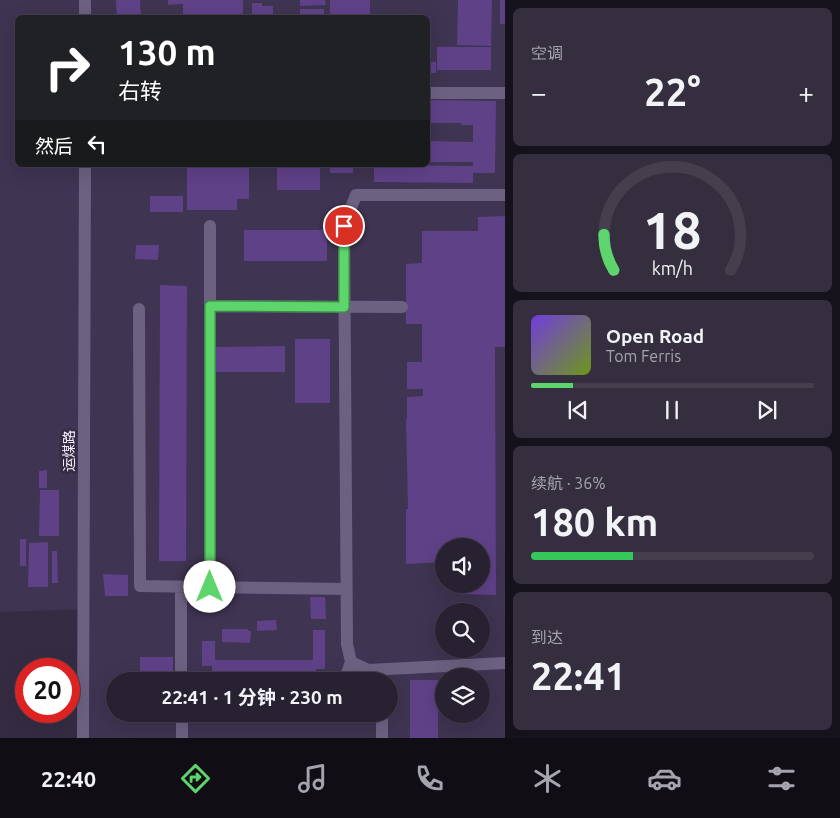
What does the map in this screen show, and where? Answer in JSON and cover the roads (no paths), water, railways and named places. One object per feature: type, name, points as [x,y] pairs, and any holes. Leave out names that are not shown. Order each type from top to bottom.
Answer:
[{"type":"street","points":[[85,0],[85,15]]},
{"type":"street","points":[[430,93],[505,93]]},
{"type":"street","name":"运煤路","points":[[83,738],[84,167]]},
{"type":"street","points":[[347,672],[351,662],[347,644],[346,589],[344,226],[356,196],[505,195]]},
{"type":"street","points":[[210,226],[210,587]]},
{"type":"street","points":[[210,306],[402,307]]},
{"type":"street","points":[[139,309],[140,586],[346,589]]},
{"type":"street","points":[[180,587],[181,672]]},
{"type":"street","points":[[351,662],[373,672]]},
{"type":"street","points":[[398,674],[505,663]]},
{"type":"street","points":[[182,722],[182,738]]},
{"type":"street","points":[[382,722],[382,738]]}]
